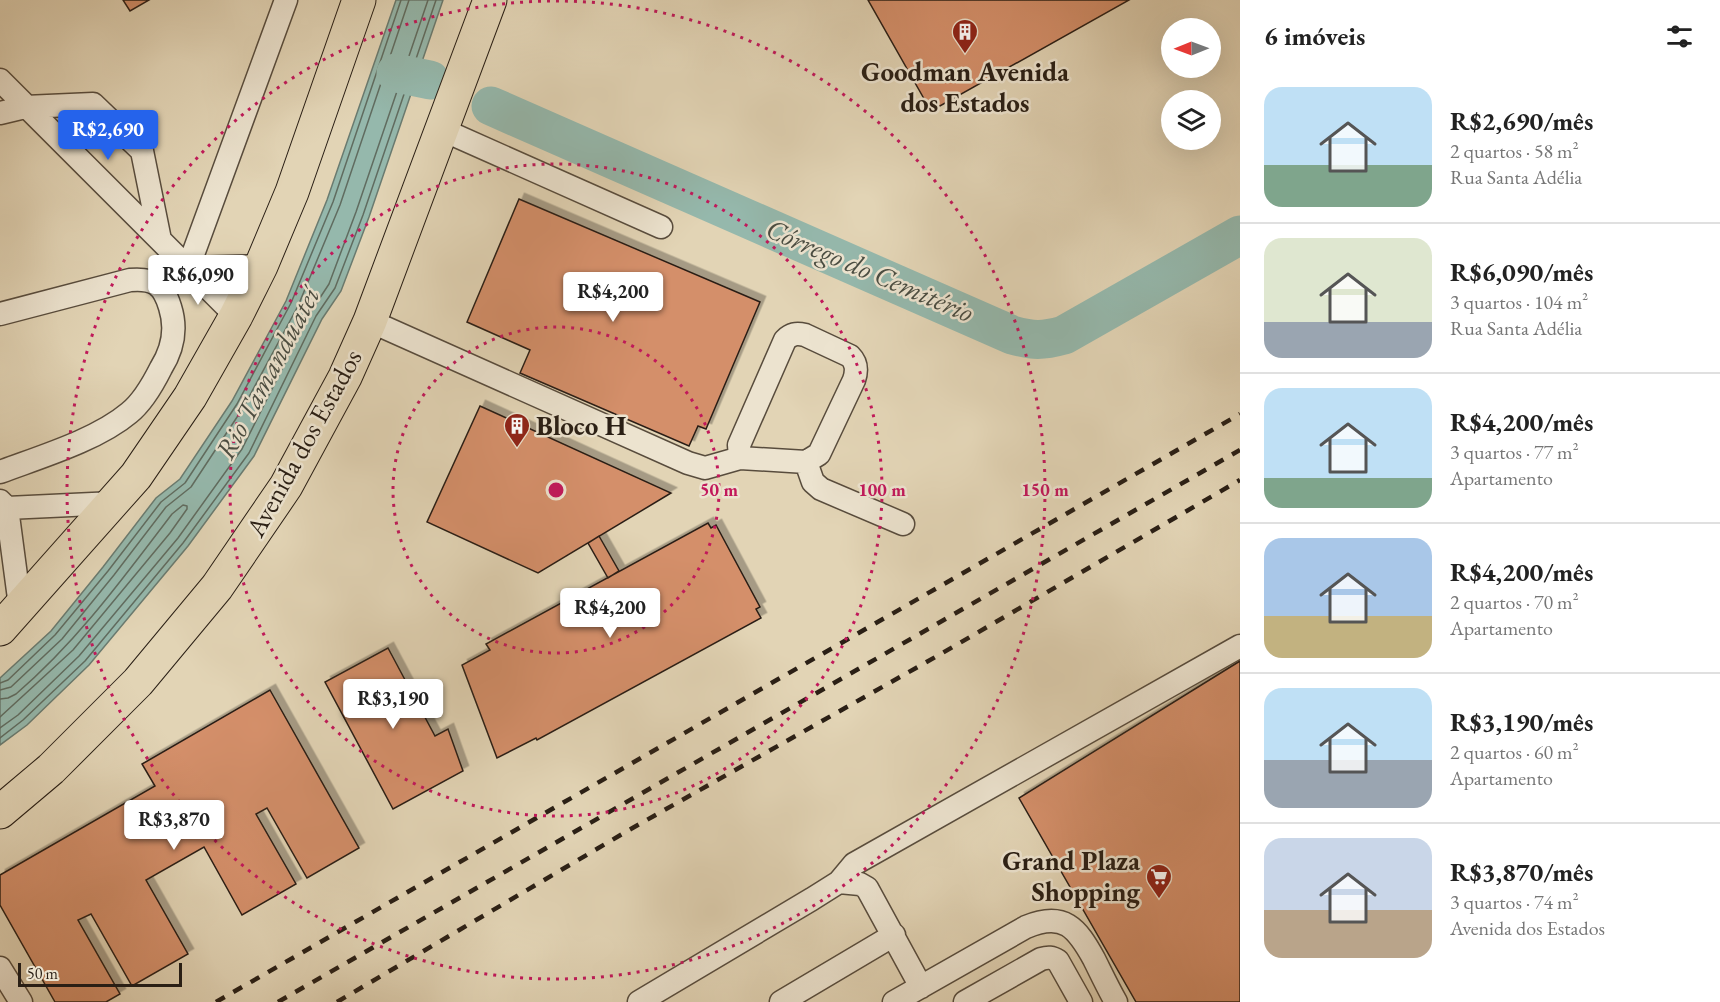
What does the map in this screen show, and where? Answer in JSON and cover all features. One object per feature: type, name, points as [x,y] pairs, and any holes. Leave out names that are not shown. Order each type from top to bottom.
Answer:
[{"type":"highway","points":[[10,618],[136,476],[190,397],[236,316],[261,266],[292,192],[359,0]]},
{"type":"highway","name":"Avenida dos Estados","points":[[0,812],[96,727],[138,682],[217,587],[296,468],[345,377],[370,321],[490,0]]},
{"type":"street","points":[[188,268],[286,0]]},
{"type":"street","points":[[0,80],[24,107],[236,316]]},
{"type":"street","points":[[0,113],[24,107],[93,104],[142,151],[160,240]]},
{"type":"street","points":[[443,130],[661,227]]},
{"type":"street","points":[[188,268],[261,266]]},
{"type":"street","points":[[0,314],[130,280],[146,279],[154,282],[162,290],[173,318],[174,330],[169,355],[140,402],[129,413],[75,443],[0,472]]},
{"type":"street","points":[[370,321],[697,466],[714,466],[740,458],[806,462],[819,454],[854,380],[857,370],[854,360],[850,356],[799,333],[785,340],[739,445],[740,458]]},
{"type":"street","points":[[806,462],[813,482],[821,489],[903,524]]},
{"type":"street","points":[[10,618],[3,505],[114,503]]},
{"type":"street","points":[[639,1002],[839,882],[854,864],[1240,646]]},
{"type":"street","points":[[839,882],[860,884],[867,888],[921,987]]},
{"type":"street","points":[[894,1002],[1026,927],[1037,922],[1059,922],[1069,926],[1082,938],[1116,1002]]},
{"type":"street","points":[[782,1002],[894,935]]},
{"type":"street","points":[[965,1002],[1048,957],[1058,961],[1081,1002]]},
{"type":"street","points":[[0,968],[21,1002]]},
{"type":"water","name":"Rio Tamanduateí","points":[[396,0],[443,0],[369,217],[341,291],[322,319],[254,456],[188,546],[89,665],[27,725],[0,745],[0,678],[51,631],[156,498],[180,479],[232,401],[286,301],[327,200]]},
{"type":"building","points":[[123,0],[149,0],[130,11]]},
{"type":"building","name":"Goodman Avenida dos Estados","points":[[868,0],[1129,0],[931,111]]},
{"type":"building","points":[[519,199],[760,302],[706,429],[698,426],[689,446],[520,373],[530,350],[467,322]]},
{"type":"building","name":"Bloco H","points":[[480,406],[671,493],[538,573],[427,522]]},
{"type":"building","points":[[708,523],[711,528],[716,525],[760,607],[756,609],[761,618],[537,740],[536,738],[497,758],[462,665],[490,650],[486,644]]},
{"type":"building","points":[[599,536],[619,571],[608,578],[588,543]]},
{"type":"building","points":[[388,648],[435,736],[448,729],[463,771],[393,809],[325,682]]},
{"type":"building","name":"Grand Plaza Shopping","points":[[1240,661],[1240,1002],[1136,1002],[1019,798]]},
{"type":"building","points":[[270,690],[359,848],[307,878],[267,808],[256,814],[296,884],[242,915],[204,847],[146,880],[188,954],[132,986],[91,914],[78,920],[120,994],[106,1002],[55,1002],[0,905],[0,875],[155,786],[142,764]]},
{"type":"waterway","name":"Córrego do Cemitério","points":[[396,73],[430,80]]},
{"type":"waterway","name":"Córrego do Cemitério","points":[[491,106],[1012,335],[1026,338],[1038,340],[1064,335],[1240,235]]},
{"type":"railway","points":[[216,1002],[1240,414]]},
{"type":"railway","points":[[278,1002],[1240,450]]},
{"type":"railway","points":[[337,1002],[629,830],[939,655],[1240,480]]},
{"type":"place","name":"Goodman Avenida dos Estados","points":[[965,55]]},
{"type":"place","name":"Bloco H","points":[[517,449]]},
{"type":"place","name":"Grand Plaza Shopping","points":[[1159,900]]}]
